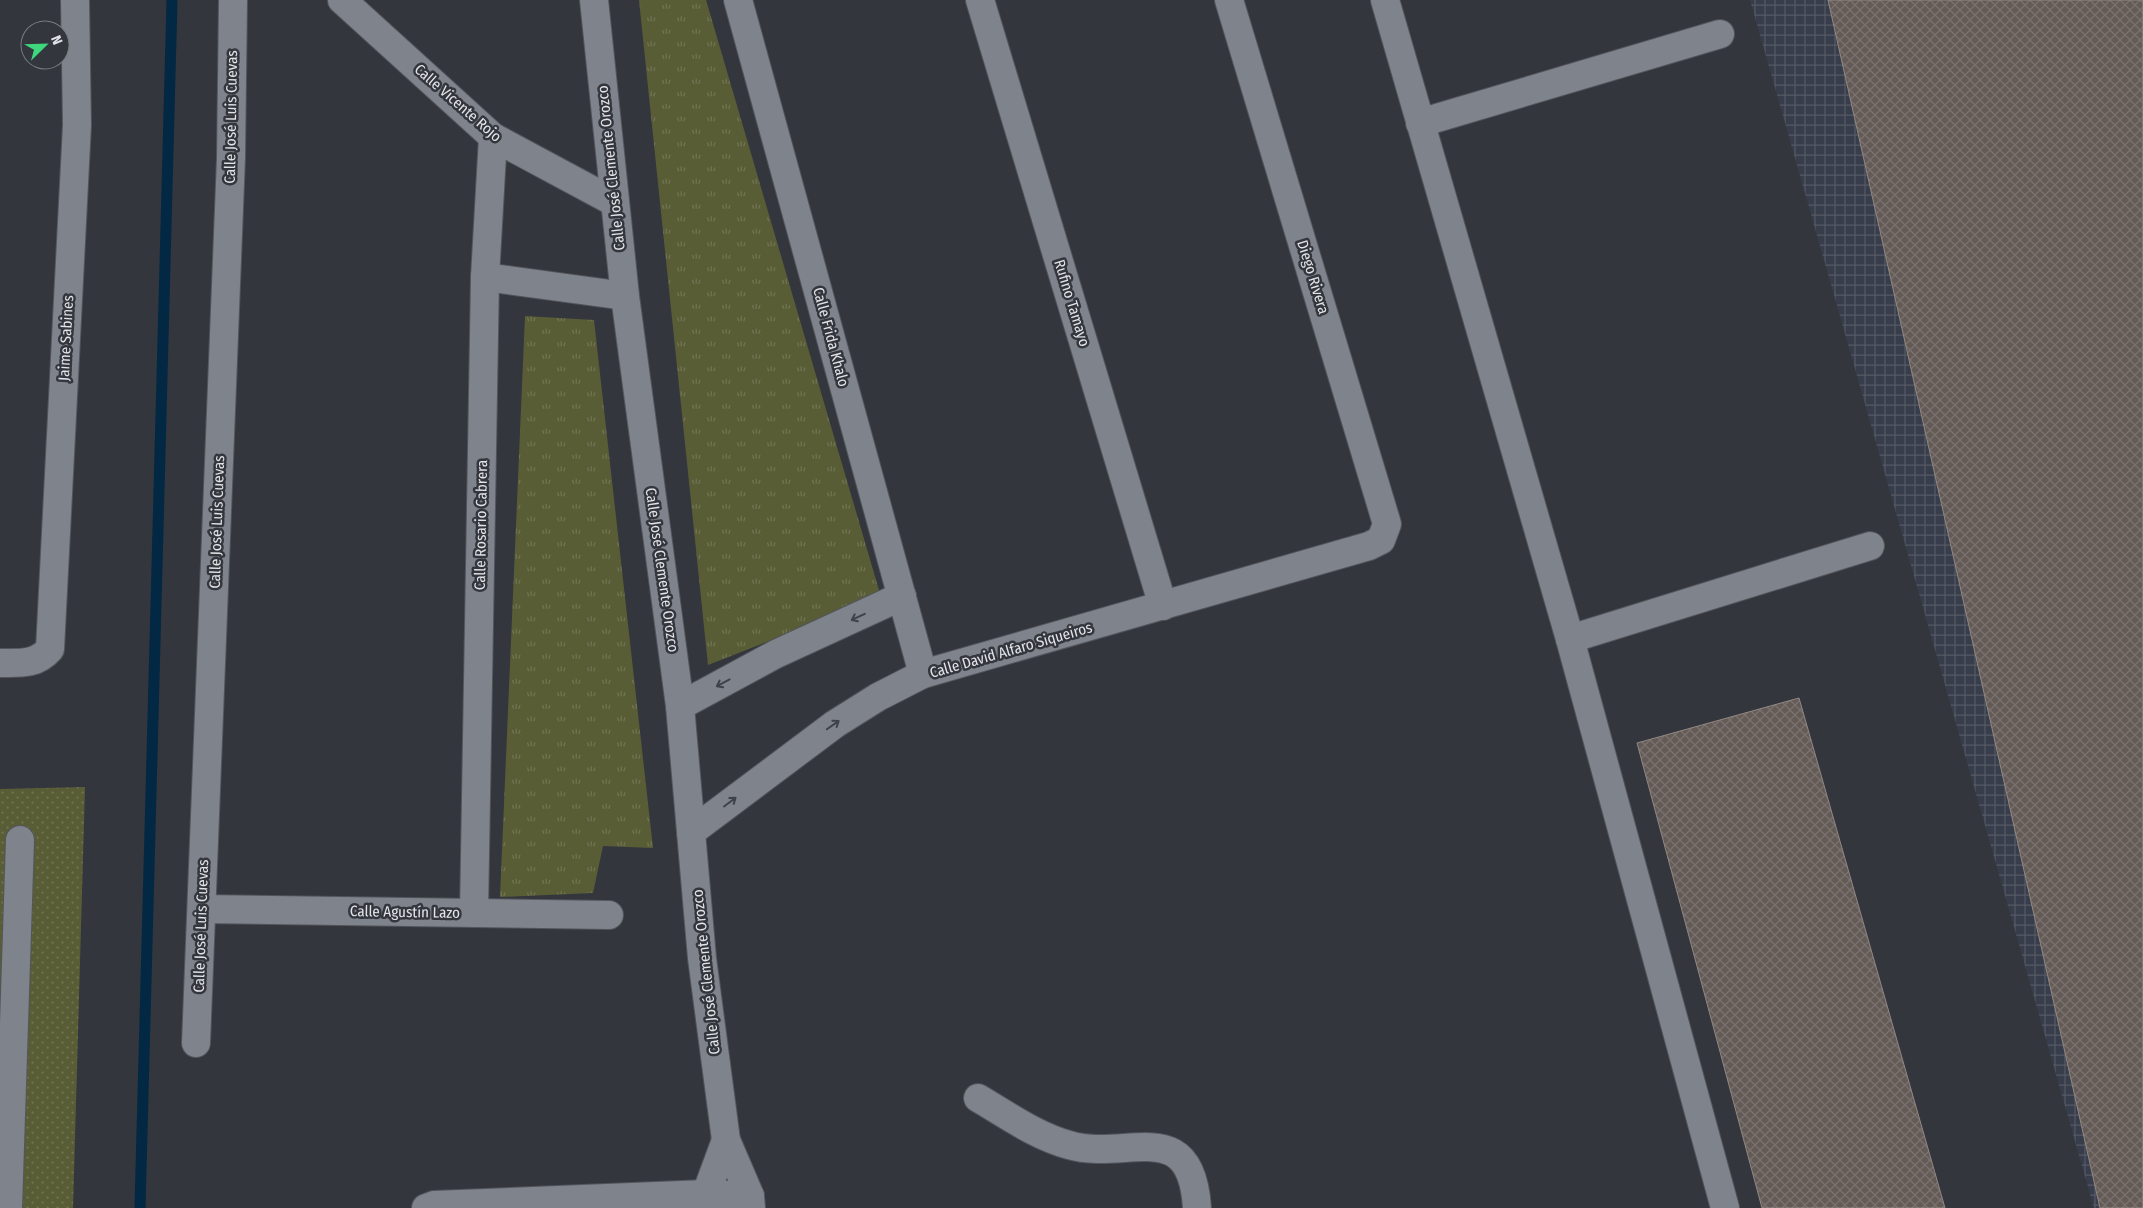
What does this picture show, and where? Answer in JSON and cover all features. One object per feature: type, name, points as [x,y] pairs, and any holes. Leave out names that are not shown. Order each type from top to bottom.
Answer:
[{"type":"street","name":"Jaime Sabines","points":[[0,663],[29,663],[43,657],[50,649],[77,125],[75,0]]},
{"type":"street","name":"Calle José Luis Cuevas","points":[[196,1044],[231,158],[233,0]]},
{"type":"street","name":"Calle Vicente Rojo","points":[[342,0],[493,136],[614,202]]},
{"type":"street","name":"Calle José Clemente Orozco","points":[[594,0],[625,296],[680,706],[702,958],[726,1140],[750,1202]]},
{"type":"street","name":"Calle Frida Khalo","points":[[738,0],[923,674]]},
{"type":"street","name":"Rufino Tamayo","points":[[980,0],[1164,606]]},
{"type":"street","name":"Diego Rivera","points":[[1229,0],[1387,524],[1381,540],[1369,546]]},
{"type":"street","points":[[1386,0],[1570,639],[1725,1208]]},
{"type":"street","points":[[1420,123],[1720,34]]},
{"type":"street","name":"Calle Rosario Cabrera","points":[[474,913],[485,277],[493,136]]},
{"type":"street","points":[[485,277],[625,296]]},
{"type":"street","name":"Calle David Alfaro Siqueiros","points":[[691,832],[835,724],[878,697],[923,674],[1369,546]]},
{"type":"street","points":[[1570,639],[1870,546]]},
{"type":"street","points":[[680,706],[776,654],[902,596]]},
{"type":"street","points":[[8,1208],[20,840]]},
{"type":"street","name":"Calle Agustín Lazo","points":[[202,909],[609,915]]},
{"type":"street","points":[[978,1098],[1035,1131],[1072,1146],[1109,1150],[1157,1146],[1170,1150],[1181,1158],[1189,1170],[1197,1208]]},
{"type":"street","name":"Calle José Clemente Orozco","points":[[707,1201],[726,1140]]},
{"type":"street","points":[[426,1208],[434,1204],[750,1202]]},
{"type":"shaded area","points":[[1750,0],[2143,0],[2143,1208],[2094,1208]]},
{"type":"green space","points":[[639,0],[706,0],[881,597],[708,665]]},
{"type":"green space","points":[[525,316],[594,320],[653,848],[603,846],[593,893],[500,897]]},
{"type":"green space","points":[[85,787],[73,1208],[0,1208],[0,789]]},
{"type":"building","points":[[1828,0],[2143,0],[2143,1208],[2100,1208]]},
{"type":"building","points":[[1799,698],[1945,1208],[1762,1208],[1637,743]]},
{"type":"waterway","points":[[140,1208],[172,0]]}]
